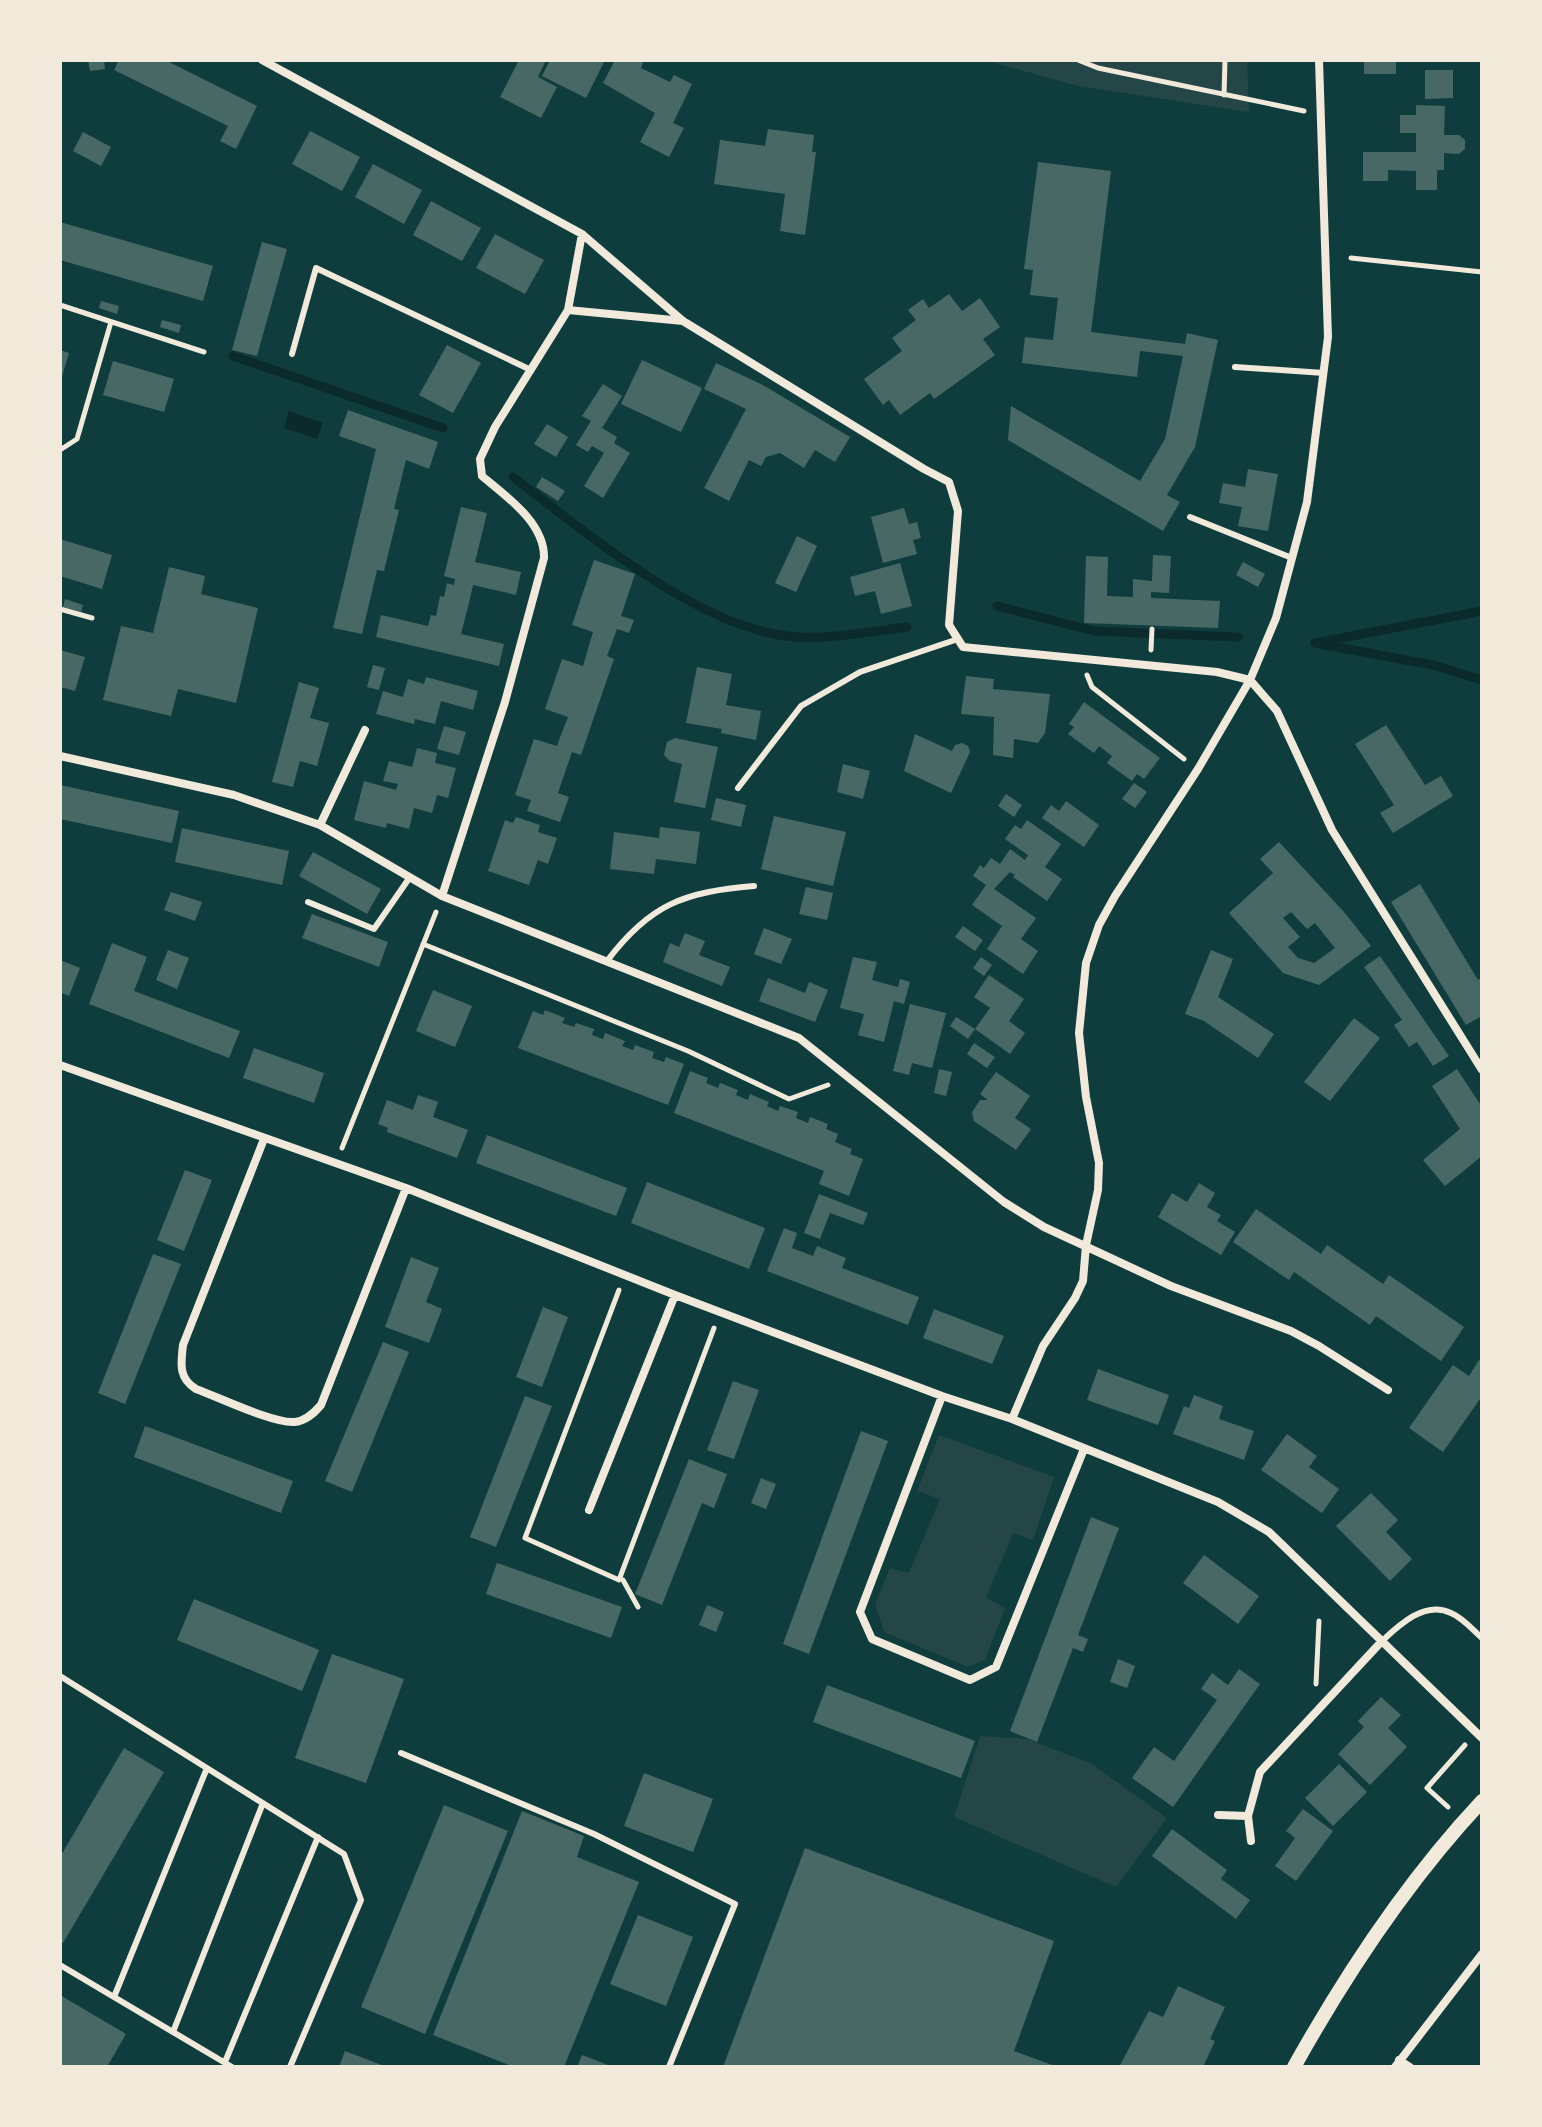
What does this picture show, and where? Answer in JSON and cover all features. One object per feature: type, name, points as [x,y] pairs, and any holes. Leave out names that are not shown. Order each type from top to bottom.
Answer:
[{"type":"street","points":[[262,60],[582,234],[683,321],[949,482],[958,511],[949,625],[963,647],[1217,672],[1250,680],[1277,711],[1332,830],[1482,1070]]},
{"type":"street","points":[[1012,1419],[1043,1346],[1083,1281],[1086,1245],[1098,1190],[1099,1163],[1086,1097],[1079,1033],[1086,963],[1099,925],[1115,896],[1198,769],[1250,680],[1276,618],[1307,502],[1328,337],[1319,60]]},
{"type":"street","points":[[442,896],[505,702],[544,558],[541,536],[536,528],[482,476],[480,459],[495,427],[568,310],[582,234]]},
{"type":"street","points":[[568,310],[683,321]]},
{"type":"street","points":[[320,825],[365,730]]},
{"type":"street","points":[[60,756],[234,795],[320,825],[442,896],[799,1038],[1004,1202],[1044,1227],[1171,1286],[1291,1331],[1388,1390]]},
{"type":"street","points":[[60,1065],[406,1188],[675,1295],[942,1396],[1012,1419],[1218,1502],[1269,1532],[1479,1735]]},
{"type":"street","points":[[264,1139],[183,1345],[181,1370],[188,1384],[196,1389],[279,1421],[294,1423],[302,1420],[312,1416],[321,1405],[406,1188]]},
{"type":"street","points":[[589,1510],[675,1295]]},
{"type":"street","points":[[942,1396],[860,1612],[872,1639],[970,1680],[996,1667],[1084,1449]]},
{"type":"street","points":[[1251,1841],[1248,1816],[1260,1772],[1382,1641]]},
{"type":"street","points":[[1294,2067],[1344,1982],[1400,1899],[1447,1839],[1482,1801]]},
{"type":"street","points":[[1218,1815],[1248,1816]]},
{"type":"street","points":[[1410,2067],[1397,2064],[1482,1954]]},
{"type":"lane","points":[[292,354],[316,268],[531,370]]},
{"type":"lane","points":[[1235,367],[1324,373]]},
{"type":"lane","points":[[1190,517],[1292,558]]},
{"type":"lane","points":[[738,788],[801,706],[860,672],[958,639]]},
{"type":"lane","points":[[308,902],[374,929],[410,877]]},
{"type":"lane","points":[[607,961],[636,925],[664,907],[701,892],[754,886]]},
{"type":"lane","points":[[1382,1641],[1408,1618],[1441,1610],[1460,1618],[1482,1638]]},
{"type":"lane","points":[[60,1676],[344,1854],[361,1900],[290,2067]]},
{"type":"lane","points":[[401,1753],[594,1834],[735,1904],[669,2067]]},
{"type":"lane","points":[[114,1997],[207,1768]]},
{"type":"lane","points":[[173,2032],[263,1803]]},
{"type":"lane","points":[[225,2062],[318,1837]]},
{"type":"lane","points":[[60,1965],[232,2067]]},
{"type":"path","points":[[1078,60],[1098,68],[1320,114]]},
{"type":"path","points":[[1224,95],[1225,60]]},
{"type":"path","points":[[1351,258],[1482,272]]},
{"type":"path","points":[[60,305],[204,352]]},
{"type":"path","points":[[60,450],[77,439],[111,322]]},
{"type":"path","points":[[60,609],[92,618]]},
{"type":"path","points":[[1151,649],[1152,629]]},
{"type":"path","points":[[1080,658],[1092,687],[1198,769]]},
{"type":"path","points":[[336,1164],[442,896]]},
{"type":"path","points":[[423,944],[688,1051],[789,1099],[823,1086],[853,1081]]},
{"type":"path","points":[[623,1580],[638,1607]]},
{"type":"path","points":[[1314,1713],[1319,1621]]},
{"type":"path","points":[[1449,1808],[1427,1788],[1479,1735]]},
{"type":"shaded area","points":[[984,60],[1247,60],[1249,112],[1078,86]]},
{"type":"shaded area","points":[[289,411],[323,423],[317,439],[284,428]]},
{"type":"shaded area","points":[[939,1435],[1054,1477],[1033,1540],[1013,1533],[986,1598],[1005,1608],[985,1660],[968,1667],[884,1632],[875,1604],[890,1568],[909,1573],[940,1499],[917,1491]]},
{"type":"shaded area","points":[[980,1736],[1027,1739],[1092,1764],[1167,1818],[1116,1887],[954,1817]]},
{"type":"building","points":[[88,60],[104,60],[105,69],[90,71]]},
{"type":"building","points":[[119,60],[165,60],[257,106],[236,149],[220,141],[228,126],[114,70]]},
{"type":"building","points":[[519,60],[545,62],[538,77],[557,87],[541,118],[500,97]]},
{"type":"building","points":[[550,60],[605,60],[586,98],[542,76]]},
{"type":"building","points":[[615,60],[644,60],[641,68],[670,82],[674,75],[692,84],[673,123],[684,128],[669,157],[640,142],[655,113],[603,83]]},
{"type":"building","points":[[1364,60],[1396,60],[1396,74],[1364,74]]},
{"type":"building","points":[[1425,70],[1453,70],[1453,98],[1425,99]]},
{"type":"building","points":[[1416,105],[1445,106],[1444,135],[1459,135],[1465,140],[1465,149],[1459,154],[1444,153],[1444,170],[1437,170],[1437,190],[1416,190],[1416,171],[1388,170],[1388,181],[1363,181],[1363,152],[1416,152],[1416,133],[1400,133],[1400,115],[1416,115]]},
{"type":"building","points":[[768,129],[814,135],[812,152],[816,152],[805,235],[780,231],[785,194],[714,184],[720,140],[765,146]]},
{"type":"building","points":[[310,131],[360,157],[342,191],[292,164]]},
{"type":"building","points":[[83,132],[111,147],[101,166],[73,151]]},
{"type":"building","points":[[1038,162],[1111,171],[1091,332],[1185,344],[1187,333],[1218,340],[1195,447],[1167,495],[1180,502],[1163,531],[1008,440],[1011,406],[1140,481],[1165,439],[1183,356],[1140,351],[1137,377],[1022,363],[1025,337],[1053,340],[1058,298],[1030,295],[1033,270],[1024,269]]},
{"type":"building","points":[[373,164],[422,190],[404,224],[355,197]]},
{"type":"building","points":[[431,201],[481,228],[462,261],[413,235]]},
{"type":"building","points":[[60,222],[213,266],[203,301],[60,260]]},
{"type":"building","points":[[495,234],[544,260],[525,294],[476,268]]},
{"type":"building","points":[[262,242],[287,249],[257,356],[232,350]]},
{"type":"building","points":[[949,294],[962,311],[980,298],[1000,327],[983,339],[995,355],[934,399],[930,393],[900,415],[889,400],[883,405],[864,379],[902,351],[892,338],[916,320],[908,310],[923,299],[929,308]]},
{"type":"building","points":[[101,301],[119,306],[117,314],[99,308]]},
{"type":"building","points":[[162,320],[181,325],[179,333],[160,327]]},
{"type":"building","points":[[447,345],[481,363],[453,413],[419,395]]},
{"type":"building","points":[[60,350],[69,353],[61,380],[60,379]]},
{"type":"building","points":[[642,360],[702,388],[681,432],[621,404]]},
{"type":"building","points":[[113,361],[174,379],[164,412],[103,395]]},
{"type":"building","points":[[716,363],[761,384],[850,437],[835,462],[815,450],[804,468],[780,453],[766,457],[761,466],[749,460],[729,501],[704,488],[746,409],[704,389]]},
{"type":"building","points":[[603,384],[622,396],[602,428],[617,437],[614,443],[630,453],[603,498],[584,486],[604,453],[592,446],[588,452],[576,445],[591,421],[582,416]]},
{"type":"building","points":[[348,410],[438,442],[429,469],[406,460],[394,509],[399,510],[384,571],[377,570],[362,634],[333,628],[376,449],[339,436]]},
{"type":"building","points":[[547,424],[568,437],[556,457],[534,444]]},
{"type":"building","points":[[1248,469],[1278,474],[1268,531],[1238,526],[1242,507],[1219,503],[1223,483],[1245,487]]},
{"type":"building","points":[[542,477],[565,491],[558,501],[536,487]]},
{"type":"building","points":[[461,507],[487,513],[475,562],[521,572],[516,595],[473,585],[461,634],[504,644],[499,666],[376,637],[381,615],[428,626],[431,615],[436,616],[440,596],[444,597],[447,583],[454,585],[455,579],[444,576]]},
{"type":"building","points":[[904,508],[909,524],[917,522],[921,538],[913,540],[917,554],[883,563],[871,517]]},
{"type":"building","points":[[797,536],[817,546],[796,592],[775,583]]},
{"type":"building","points":[[60,539],[112,555],[102,589],[60,576]]},
{"type":"building","points":[[1153,555],[1171,556],[1169,593],[1151,592],[1151,598],[1220,601],[1218,628],[1084,623],[1086,556],[1108,557],[1107,596],[1133,597],[1133,579],[1152,581]]},
{"type":"building","points":[[594,560],[635,574],[621,616],[634,620],[629,633],[617,629],[607,656],[614,659],[581,755],[572,752],[558,793],[569,797],[560,822],[527,811],[531,800],[515,795],[534,739],[557,746],[568,717],[545,709],[562,659],[583,666],[593,632],[572,625]]},
{"type":"building","points":[[1243,562],[1265,574],[1258,587],[1236,575]]},
{"type":"building","points":[[900,563],[912,606],[881,614],[875,591],[855,596],[850,577]]},
{"type":"building","points":[[169,567],[205,576],[201,594],[258,608],[236,703],[178,689],[171,716],[103,700],[121,626],[153,633]]},
{"type":"building","points":[[65,599],[83,605],[81,612],[63,607]]},
{"type":"building","points":[[60,650],[85,657],[75,691],[60,687]]},
{"type":"building","points":[[373,665],[385,668],[379,690],[367,687]]},
{"type":"building","points":[[697,667],[732,674],[726,705],[761,711],[756,740],[721,733],[722,729],[686,723]]},
{"type":"building","points":[[966,676],[994,679],[993,689],[1050,694],[1045,733],[1038,743],[1014,739],[1013,758],[993,755],[994,717],[961,714]]},
{"type":"building","points":[[426,677],[478,691],[473,710],[441,701],[435,724],[415,719],[414,724],[376,714],[383,691],[403,697],[408,679],[424,684]]},
{"type":"building","points":[[299,682],[319,688],[310,718],[329,723],[317,766],[300,761],[293,787],[272,782]]},
{"type":"building","points":[[1084,702],[1160,758],[1144,779],[1137,774],[1132,781],[1107,763],[1112,756],[1099,746],[1094,753],[1068,734],[1074,727],[1069,724]]},
{"type":"building","points":[[1386,725],[1425,785],[1441,776],[1453,796],[1393,833],[1380,813],[1394,805],[1355,744]]},
{"type":"building","points":[[444,726],[466,732],[459,755],[437,749]]},
{"type":"building","points":[[915,734],[952,751],[955,745],[962,743],[968,746],[970,752],[951,793],[904,771]]},
{"type":"building","points":[[675,738],[718,747],[705,808],[674,802],[682,764],[670,761],[664,755],[667,742]]},
{"type":"building","points":[[417,748],[437,753],[435,763],[456,768],[448,798],[437,795],[432,813],[414,808],[409,829],[387,823],[386,828],[354,820],[364,781],[396,790],[398,784],[383,781],[389,761],[412,767]]},
{"type":"building","points":[[843,764],[870,771],[863,799],[837,792]]},
{"type":"building","points":[[1134,783],[1147,792],[1135,808],[1122,799]]},
{"type":"building","points":[[60,785],[179,811],[172,843],[60,819]]},
{"type":"building","points":[[1006,794],[1022,805],[1014,817],[998,806]]},
{"type":"building","points":[[716,798],[746,805],[741,827],[711,820]]},
{"type":"building","points":[[1066,801],[1099,825],[1084,847],[1042,818],[1051,805],[1059,811]]},
{"type":"building","points":[[774,816],[846,832],[833,886],[761,869]]},
{"type":"building","points":[[516,817],[540,825],[538,832],[557,838],[548,864],[538,860],[529,885],[488,871],[505,820],[513,823]]},
{"type":"building","points":[[1027,820],[1061,844],[1045,867],[1062,879],[1047,901],[1010,872],[994,889],[1036,918],[1021,939],[1038,951],[1023,974],[987,949],[1002,926],[972,905],[986,885],[973,876],[980,865],[984,868],[991,858],[1000,864],[1010,849],[1025,860],[1028,855],[1005,839],[1015,825],[1021,829]]},
{"type":"building","points":[[660,827],[700,832],[696,864],[656,859],[654,874],[610,869],[614,832],[659,838]]},
{"type":"building","points":[[182,828],[289,851],[282,885],[175,862]]},
{"type":"building","points":[[1279,842],[1371,946],[1319,985],[1283,973],[1229,913],[1273,873],[1260,859]],"holes":[[[1291,912],[1307,929],[1315,923],[1335,948],[1314,963],[1298,958],[1288,947],[1300,937],[1283,918]]]},
{"type":"building","points":[[313,852],[381,889],[367,914],[299,876]]},
{"type":"building","points":[[1420,884],[1478,980],[1482,977],[1482,1016],[1466,1025],[1391,902]]},
{"type":"building","points":[[806,887],[833,893],[827,920],[799,914]]},
{"type":"building","points":[[171,892],[202,902],[195,921],[164,910]]},
{"type":"building","points":[[312,914],[388,942],[379,967],[302,938]]},
{"type":"building","points":[[963,926],[983,940],[975,951],[955,937]]},
{"type":"building","points":[[764,928],[792,939],[781,964],[754,954]]},
{"type":"building","points":[[685,933],[705,941],[699,955],[730,967],[722,986],[663,962],[670,943],[679,947]]},
{"type":"building","points":[[112,943],[147,957],[134,991],[240,1031],[229,1058],[89,1004]]},
{"type":"building","points":[[168,950],[189,958],[177,989],[156,980]]},
{"type":"building","points":[[1211,950],[1233,959],[1218,997],[1274,1034],[1258,1058],[1204,1021],[1185,1014]]},
{"type":"building","points":[[1380,956],[1449,1056],[1433,1066],[1417,1042],[1409,1047],[1394,1025],[1402,1020],[1364,967]]},
{"type":"building","points":[[853,957],[877,962],[872,980],[898,987],[900,979],[910,982],[904,1004],[894,1001],[884,1042],[858,1035],[864,1014],[840,1008]]},
{"type":"building","points":[[981,957],[992,965],[984,976],[973,968]]},
{"type":"building","points":[[60,960],[80,968],[69,996],[60,992]]},
{"type":"building","points":[[989,975],[1024,999],[1009,1021],[1025,1033],[1010,1054],[975,1029],[990,1008],[974,997]]},
{"type":"building","points":[[768,978],[805,993],[809,982],[828,990],[815,1022],[759,1001]]},
{"type":"building","points":[[433,990],[472,1006],[455,1047],[416,1031]]},
{"type":"building","points":[[910,1004],[946,1013],[932,1068],[912,1063],[909,1075],[893,1071]]},
{"type":"building","points":[[545,1010],[565,1018],[562,1023],[574,1027],[576,1023],[594,1029],[592,1035],[603,1039],[605,1033],[625,1041],[622,1046],[633,1050],[635,1045],[654,1052],[652,1058],[664,1062],[666,1057],[684,1064],[668,1105],[518,1048],[533,1011],[543,1015]]},
{"type":"building","points":[[956,1017],[975,1029],[968,1039],[950,1026]]},
{"type":"building","points":[[1354,1018],[1380,1038],[1330,1101],[1304,1082]]},
{"type":"building","points":[[974,1043],[995,1057],[987,1068],[967,1054]]},
{"type":"building","points":[[254,1048],[324,1073],[314,1103],[243,1078]]},
{"type":"building","points":[[939,1069],[952,1072],[946,1096],[934,1093]]},
{"type":"building","points":[[1457,1069],[1482,1107],[1482,1156],[1445,1186],[1423,1160],[1460,1129],[1432,1086]]},
{"type":"building","points":[[690,1071],[708,1078],[706,1083],[718,1088],[720,1083],[738,1090],[736,1095],[748,1100],[750,1094],[769,1102],[767,1106],[778,1111],[780,1106],[798,1112],[796,1118],[808,1123],[810,1117],[828,1124],[826,1129],[838,1134],[835,1142],[852,1149],[850,1154],[863,1159],[849,1196],[819,1184],[824,1171],[674,1113]]},
{"type":"building","points":[[996,1072],[1030,1096],[1015,1118],[1031,1129],[1016,1150],[974,1121],[972,1112],[980,1100],[988,1100],[980,1094]]},
{"type":"building","points":[[418,1095],[438,1102],[433,1117],[468,1130],[457,1158],[387,1132],[388,1128],[378,1124],[387,1100],[413,1110]]},
{"type":"building","points":[[487,1135],[627,1188],[616,1216],[476,1163]]},
{"type":"building","points":[[185,1170],[212,1180],[184,1251],[157,1240]]},
{"type":"building","points":[[647,1182],[765,1228],[749,1269],[631,1223]]},
{"type":"building","points":[[1199,1183],[1215,1193],[1207,1207],[1221,1215],[1217,1221],[1235,1232],[1221,1255],[1158,1217],[1172,1193],[1187,1202]]},
{"type":"building","points":[[819,1194],[868,1213],[863,1225],[830,1213],[820,1239],[804,1233]]},
{"type":"building","points":[[1256,1209],[1321,1254],[1327,1245],[1383,1284],[1389,1275],[1464,1327],[1441,1361],[1376,1316],[1370,1325],[1294,1272],[1289,1280],[1233,1242]]},
{"type":"building","points":[[784,1228],[797,1233],[792,1248],[813,1256],[817,1246],[846,1258],[842,1268],[919,1297],[908,1325],[767,1271]]},
{"type":"building","points":[[153,1254],[181,1264],[125,1404],[98,1393]]},
{"type":"building","points":[[411,1257],[439,1268],[426,1302],[442,1309],[429,1343],[385,1327]]},
{"type":"building","points":[[543,1307],[568,1317],[542,1387],[516,1377]]},
{"type":"building","points":[[934,1309],[1004,1336],[992,1364],[923,1338]]},
{"type":"building","points":[[383,1342],[409,1352],[352,1492],[325,1481]]},
{"type":"building","points":[[1479,1360],[1482,1362],[1482,1396],[1443,1452],[1409,1428],[1453,1365],[1469,1376]]},
{"type":"building","points":[[1098,1369],[1169,1395],[1158,1425],[1087,1400]]},
{"type":"building","points":[[733,1381],[759,1390],[734,1459],[707,1450]]},
{"type":"building","points":[[1194,1395],[1223,1406],[1219,1419],[1254,1431],[1244,1460],[1173,1434],[1184,1406],[1189,1408]]},
{"type":"building","points":[[525,1396],[552,1406],[496,1547],[470,1537]]},
{"type":"building","points":[[145,1426],[293,1481],[281,1513],[134,1457]]},
{"type":"building","points":[[861,1431],[888,1441],[809,1654],[783,1644]]},
{"type":"building","points":[[1287,1434],[1317,1456],[1309,1467],[1339,1489],[1322,1513],[1261,1470]]},
{"type":"building","points":[[689,1459],[727,1474],[714,1508],[702,1503],[662,1605],[635,1594]]},
{"type":"building","points":[[761,1478],[776,1484],[766,1509],[751,1503]]},
{"type":"building","points":[[1371,1493],[1398,1520],[1386,1532],[1412,1559],[1390,1581],[1336,1526]]},
{"type":"building","points":[[1091,1517],[1119,1528],[1078,1635],[1088,1639],[1083,1652],[1073,1648],[1037,1742],[1010,1731]]},
{"type":"building","points":[[1204,1555],[1259,1596],[1238,1624],[1183,1583]]},
{"type":"building","points":[[497,1563],[622,1607],[611,1638],[486,1594]]},
{"type":"building","points":[[194,1599],[319,1650],[302,1691],[177,1640]]},
{"type":"building","points":[[707,1605],[724,1612],[716,1632],[699,1625]]},
{"type":"building","points":[[332,1654],[404,1679],[366,1783],[295,1758]]},
{"type":"building","points":[[1118,1659],[1135,1666],[1127,1688],[1110,1682]]},
{"type":"building","points":[[1239,1669],[1260,1684],[1173,1807],[1132,1778],[1154,1747],[1174,1761],[1217,1700],[1201,1689],[1212,1673],[1228,1685]]},
{"type":"building","points":[[827,1685],[975,1741],[961,1778],[813,1722]]},
{"type":"building","points":[[1381,1697],[1401,1715],[1388,1728],[1407,1747],[1370,1785],[1338,1754],[1364,1727],[1358,1721]]},
{"type":"building","points":[[124,1748],[164,1772],[63,1943],[60,1941],[60,1857]]},
{"type":"building","points":[[1339,1764],[1367,1792],[1333,1826],[1305,1798]]},
{"type":"building","points":[[644,1773],[713,1799],[693,1852],[624,1826]]},
{"type":"building","points":[[444,1805],[508,1831],[425,2034],[361,2007]]},
{"type":"building","points":[[1303,1809],[1333,1831],[1296,1881],[1275,1866],[1295,1838],[1286,1831]]},
{"type":"building","points":[[522,1811],[584,1836],[577,1857],[639,1882],[564,2067],[514,2067],[433,2035]]},
{"type":"building","points":[[1172,1829],[1227,1870],[1221,1879],[1250,1900],[1236,1919],[1152,1856]]},
{"type":"building","points":[[805,1848],[1054,1941],[1014,2051],[1058,2067],[723,2067]]},
{"type":"building","points":[[638,1915],[693,1937],[666,2006],[610,1984]]},
{"type":"building","points":[[1178,1986],[1225,2007],[1210,2039],[1215,2041],[1203,2067],[1119,2067],[1149,2011],[1163,2017]]},
{"type":"building","points":[[60,1995],[126,2034],[107,2067],[60,2067]]},
{"type":"building","points":[[345,2051],[387,2067],[339,2067]]},
{"type":"building","points":[[582,2055],[613,2067],[577,2067]]},
{"type":"waterway","points":[[233,356],[443,428]]},
{"type":"waterway","points":[[513,477],[648,576],[723,618],[761,631],[797,637],[838,636],[907,627]]},
{"type":"waterway","points":[[997,606],[1094,631],[1238,637]]},
{"type":"waterway","points":[[1320,642],[1482,611]]},
{"type":"waterway","points":[[1315,643],[1433,665],[1482,680]]}]
